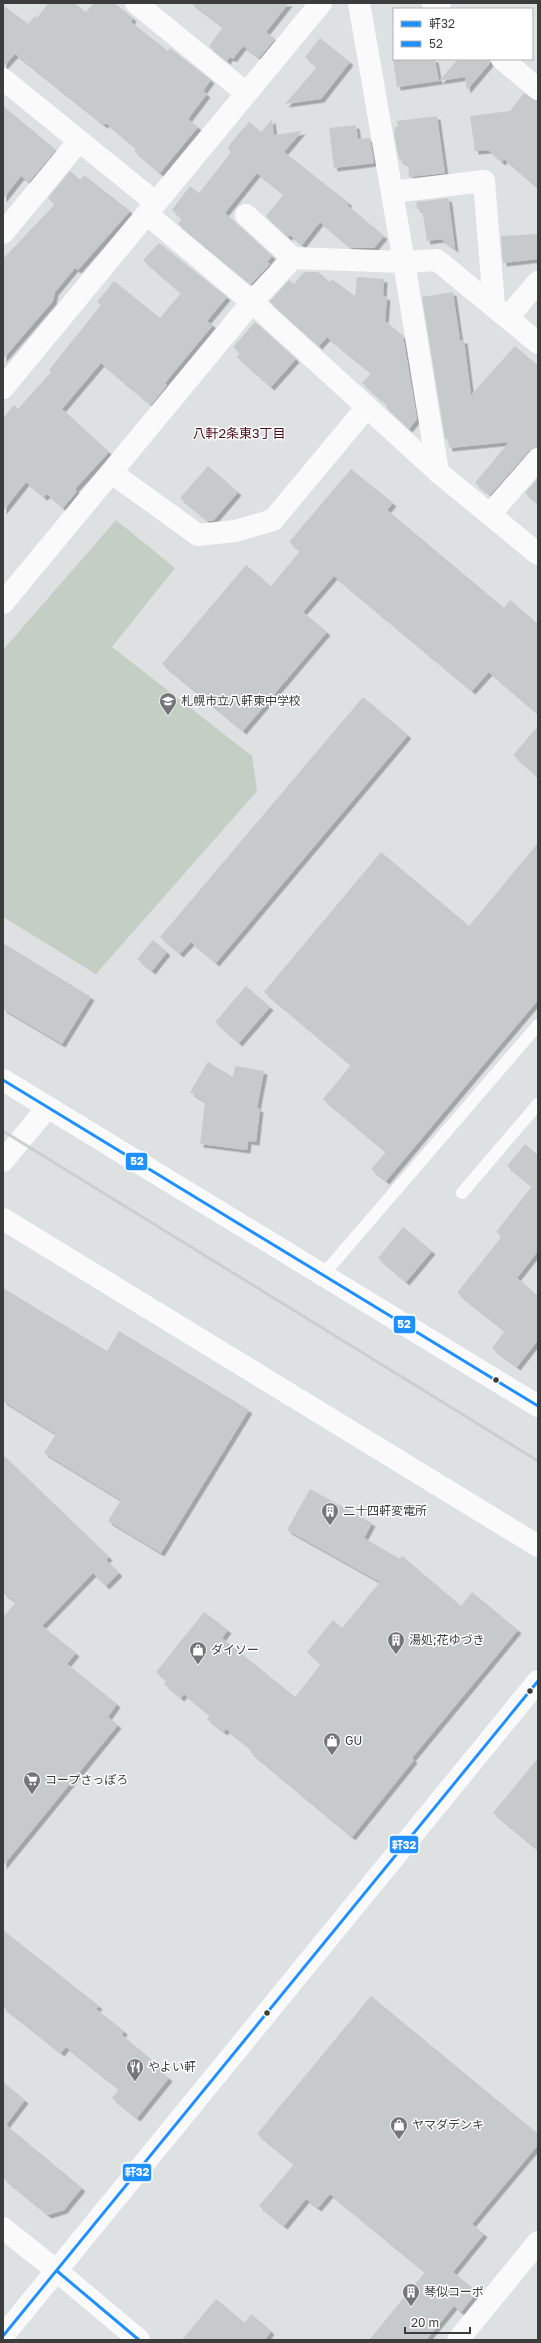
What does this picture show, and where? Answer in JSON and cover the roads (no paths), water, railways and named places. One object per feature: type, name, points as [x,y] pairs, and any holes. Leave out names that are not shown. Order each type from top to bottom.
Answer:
[{"type":"street","points":[[136,3],[246,94]]},
{"type":"street","points":[[3,388],[321,3]]},
{"type":"street","points":[[359,3],[404,262],[438,472]]},
{"type":"street","points":[[503,60],[538,89]]},
{"type":"street","points":[[3,79],[79,141],[438,472],[538,554]]},
{"type":"street","points":[[3,233],[79,141]]},
{"type":"street","points":[[392,192],[484,181],[501,312]]},
{"type":"street","points":[[246,215],[293,258],[404,262],[436,260],[538,343]]},
{"type":"street","points":[[3,603],[252,302],[293,258]]},
{"type":"street","points":[[501,312],[538,282]]},
{"type":"street","points":[[112,473],[198,535],[235,531],[273,520],[367,407]]},
{"type":"street","points":[[490,514],[538,459]]},
{"type":"street","points":[[3,1080],[538,1406]]},
{"type":"street","points":[[3,1161],[48,1107]]},
{"type":"street","points":[[3,1219],[538,1546]]},
{"type":"street","points":[[3,2336],[538,1681]]},
{"type":"street","points":[[3,2228],[139,2340]]},
{"type":"street","points":[[458,2340],[538,2242]]},
{"type":"lane","points":[[323,1275],[538,1025]]},
{"type":"lane","points":[[462,1193],[538,1104]]},
{"type":"railway","points":[[3,1131],[538,1461]]},
{"type":"place","name":"札幌市立八軒東中学校","points":[[168,716]]},
{"type":"place","name":"二十四軒変電所","points":[[330,1526]]},
{"type":"place","name":"湯処;花ゆづき","points":[[396,1655]]},
{"type":"place","name":"ダイソー","points":[[198,1665]]},
{"type":"place","name":"GU","points":[[332,1756]]},
{"type":"place","name":"コープさっぽろ","points":[[32,1795]]},
{"type":"place","name":"やよい軒","points":[[135,2082]]},
{"type":"place","name":"ヤマダデンキ","points":[[399,2140]]},
{"type":"place","name":"琴似コーポ","points":[[411,2307]]},
{"type":"district","name":"八軒2条東3丁目","points":[[239,433]]}]
